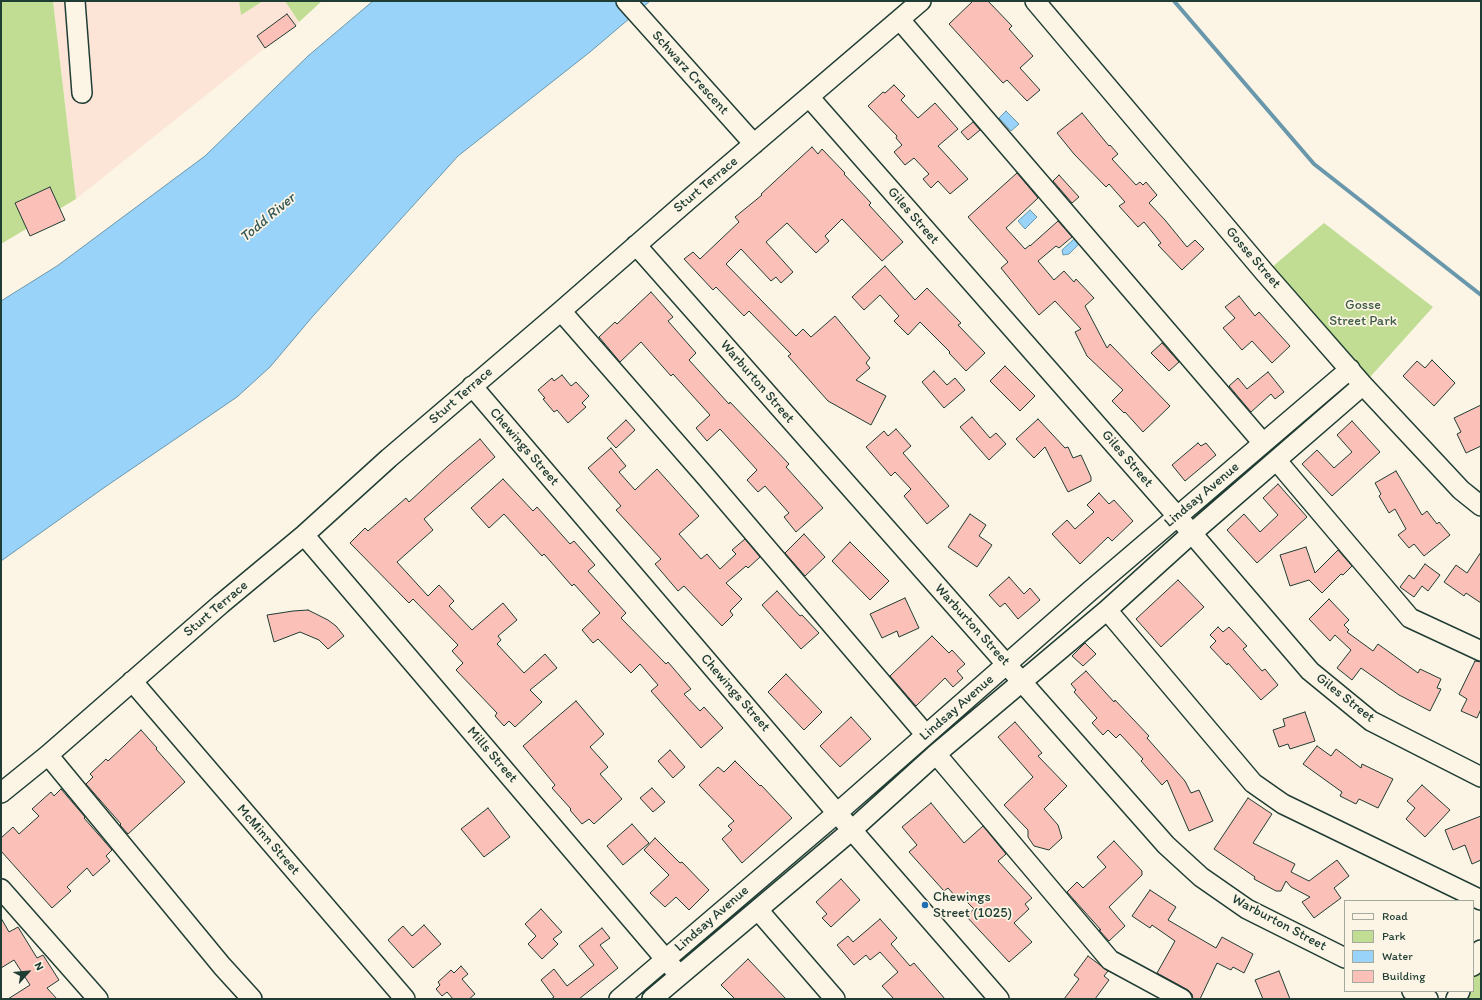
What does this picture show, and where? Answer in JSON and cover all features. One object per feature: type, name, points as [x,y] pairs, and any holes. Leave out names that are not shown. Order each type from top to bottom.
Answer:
[{"type":"street","points":[[75,1],[82,93]]},
{"type":"street","name":"Schwarz Crescent","points":[[626,1],[754,144]]},
{"type":"street","name":"Sturt Terrace","points":[[1,793],[48,755],[132,681],[304,535],[389,458],[472,386],[921,1]]},
{"type":"street","name":"Gosse Street","points":[[1035,1],[1265,273],[1363,385],[1461,490],[1481,506]]},
{"type":"street","points":[[900,20],[1264,443]]},
{"type":"street","name":"Giles Street","points":[[809,97],[1177,516],[1310,670],[1371,721],[1481,777]]},
{"type":"street","name":"Warburton Street","points":[[636,245],[1023,681],[1166,845],[1201,877],[1247,909],[1344,958]]},
{"type":"street","points":[[561,311],[706,477],[926,735]]},
{"type":"street","name":"Lindsay Avenue","points":[[619,999],[837,813],[1177,516],[1350,369]]},
{"type":"street","name":"Lindsay Avenue","points":[[652,999],[852,830],[936,754],[1107,610],[1191,534],[1363,385]]},
{"type":"street","name":"Chewings Street","points":[[472,386],[998,999]]},
{"type":"street","points":[[1277,461],[1410,618],[1481,651]]},
{"type":"street","name":"Mills Street","points":[[304,535],[679,976]]},
{"type":"street","points":[[1107,610],[1253,783],[1284,804],[1481,900]]},
{"type":"street","name":"McMinn Street","points":[[132,681],[405,999]]},
{"type":"street","points":[[936,754],[1110,960],[1182,999]]},
{"type":"street","points":[[48,755],[222,966],[252,999]]},
{"type":"street","points":[[1,889],[98,999]]},
{"type":"street","points":[[758,910],[835,999]]},
{"type":"street","points":[[1474,964],[1481,950]]},
{"type":"street","points":[[1414,992],[1428,999]]},
{"type":"shaded area","points":[[53,1],[239,1],[241,14],[263,1],[285,1],[299,22],[296,26],[265,48],[76,199]]},
{"type":"green space","points":[[1,1],[53,1],[76,199],[1,244]]},
{"type":"green space","points":[[239,1],[263,1],[241,15]]},
{"type":"green space","points":[[285,1],[322,1],[299,22]]},
{"type":"green space","name":"Gosse Street Park","points":[[1324,223],[1433,307],[1363,385],[1265,273]]},
{"type":"green space","points":[[1481,950],[1481,999],[1456,999],[1460,992],[1474,992],[1474,964]]},
{"type":"water","name":"Todd River","points":[[373,1],[650,1],[590,52],[458,156],[313,316],[270,367],[237,397],[105,487],[1,561],[1,301],[57,266],[205,156],[308,56]]},
{"type":"water","points":[[1006,111],[1019,124],[1011,131],[999,118]]},
{"type":"water","points":[[1030,210],[1037,217],[1025,229],[1018,221]]},
{"type":"water","points":[[1078,238],[1081,242],[1069,254],[1063,255],[1062,250],[1074,239]]},
{"type":"building","points":[[973,1],[988,1],[1012,26],[1009,29],[1033,56],[1020,68],[1040,90],[1027,101],[1007,80],[1003,83],[949,24]]},
{"type":"building","points":[[287,14],[296,26],[265,48],[257,36]]},
{"type":"building","points":[[894,85],[905,96],[901,100],[918,118],[935,103],[958,129],[938,146],[968,179],[950,194],[938,181],[931,188],[923,179],[929,174],[914,158],[905,165],[894,152],[902,145],[896,138],[897,136],[868,106],[883,92],[885,93]]},
{"type":"building","points":[[1082,113],[1109,146],[1110,145],[1118,154],[1112,159],[1136,185],[1140,182],[1143,185],[1146,182],[1157,195],[1149,203],[1187,247],[1195,240],[1204,249],[1182,270],[1158,245],[1161,243],[1144,222],[1138,227],[1119,206],[1125,202],[1109,184],[1106,187],[1074,154],[1057,133]]},
{"type":"building","points":[[973,122],[980,130],[968,140],[961,132]]},
{"type":"building","points":[[812,147],[818,154],[822,149],[845,173],[844,174],[871,203],[869,205],[903,242],[882,261],[842,219],[825,236],[829,241],[816,253],[787,223],[766,242],[793,272],[781,283],[776,277],[771,281],[741,249],[726,264],[796,336],[803,329],[811,337],[835,316],[870,358],[866,363],[870,368],[856,380],[886,396],[871,425],[828,401],[788,356],[791,354],[749,311],[744,316],[716,287],[713,290],[684,259],[693,252],[700,259],[739,222],[735,217],[762,195],[761,194]]},
{"type":"building","points":[[1017,173],[1038,198],[1006,228],[1025,249],[1058,221],[1072,237],[1059,248],[1056,246],[1038,261],[1054,280],[1064,271],[1074,282],[1076,279],[1094,298],[1085,306],[1107,348],[1110,344],[1170,406],[1143,432],[1125,412],[1124,413],[1112,401],[1123,390],[1087,356],[1075,332],[1081,329],[1055,301],[1039,315],[1001,268],[1008,262],[968,217]]},
{"type":"building","points":[[1059,175],[1079,197],[1072,203],[1053,181]]},
{"type":"building","points":[[50,187],[65,220],[30,236],[15,203]]},
{"type":"building","points":[[885,266],[915,300],[927,288],[961,323],[958,325],[985,353],[966,371],[949,353],[950,352],[920,322],[908,335],[894,321],[899,316],[880,295],[864,310],[852,297]]},
{"type":"building","points":[[651,292],[673,317],[668,321],[696,353],[689,360],[729,404],[730,402],[789,464],[786,467],[823,508],[796,532],[784,517],[789,513],[765,486],[758,492],[747,480],[757,470],[720,429],[707,441],[696,428],[710,415],[673,374],[671,376],[641,342],[620,362],[599,337],[615,322],[617,324]]},
{"type":"building","points":[[1239,296],[1255,316],[1259,312],[1290,346],[1272,363],[1252,341],[1242,350],[1223,328],[1235,318],[1225,307]]},
{"type":"building","points":[[1162,343],[1179,362],[1169,371],[1151,353]]},
{"type":"building","points":[[1432,360],[1455,383],[1434,406],[1403,376],[1417,361],[1425,368]]},
{"type":"building","points":[[1005,366],[1035,396],[1020,411],[990,381]]},
{"type":"building","points":[[934,371],[947,385],[955,378],[965,390],[944,408],[922,382]]},
{"type":"building","points":[[1268,372],[1284,392],[1275,399],[1271,394],[1251,412],[1229,386],[1238,378],[1247,389]]},
{"type":"building","points":[[562,375],[571,386],[576,382],[589,396],[582,403],[586,407],[568,423],[557,410],[554,412],[543,399],[545,398],[538,390],[552,378],[554,381]]},
{"type":"building","points":[[1481,405],[1481,446],[1466,453],[1457,434],[1461,432],[1454,418]]},
{"type":"building","points":[[972,417],[990,438],[996,433],[1006,444],[989,460],[960,427]]},
{"type":"building","points":[[1038,419],[1065,448],[1068,447],[1073,458],[1081,455],[1091,477],[1091,481],[1068,492],[1045,447],[1034,458],[1016,439]]},
{"type":"building","points":[[626,420],[635,430],[616,448],[607,438]]},
{"type":"building","points":[[1352,421],[1380,452],[1332,496],[1302,464],[1317,450],[1334,468],[1352,452],[1337,435]]},
{"type":"building","points":[[896,429],[911,446],[903,453],[949,506],[927,524],[904,496],[911,489],[895,472],[891,476],[866,447],[884,431],[888,436]]},
{"type":"building","points":[[480,439],[495,457],[424,519],[433,530],[397,562],[428,596],[439,585],[454,601],[449,606],[472,630],[503,603],[517,620],[498,636],[501,640],[497,644],[524,673],[545,654],[557,668],[530,690],[542,702],[515,727],[509,721],[504,726],[495,716],[497,713],[456,670],[463,663],[452,651],[458,645],[413,599],[409,603],[350,543],[365,528],[368,531],[406,498],[409,502]]},
{"type":"building","points":[[1198,443],[1201,446],[1206,443],[1216,455],[1185,481],[1172,465]]},
{"type":"building","points":[[611,448],[626,466],[619,472],[635,490],[657,469],[699,516],[679,534],[701,559],[707,554],[720,569],[736,554],[732,550],[745,539],[760,557],[748,568],[746,566],[726,583],[742,599],[730,611],[733,615],[722,626],[684,586],[678,591],[655,564],[661,559],[616,510],[621,506],[588,468]]},
{"type":"building","points":[[1396,471],[1422,515],[1427,511],[1437,524],[1439,522],[1450,535],[1424,556],[1414,544],[1409,548],[1398,535],[1406,529],[1395,509],[1389,513],[1379,496],[1381,494],[1375,483]]},
{"type":"building","points":[[503,479],[533,511],[537,507],[570,544],[574,541],[595,565],[588,571],[626,613],[621,618],[666,664],[668,662],[691,689],[684,694],[700,711],[704,707],[723,728],[701,748],[651,691],[658,685],[640,664],[631,673],[598,639],[593,643],[582,630],[600,613],[574,584],[572,586],[544,554],[542,556],[504,514],[489,528],[471,508]]},
{"type":"building","points":[[1278,484],[1307,517],[1257,563],[1227,530],[1244,514],[1260,532],[1278,515],[1263,498]]},
{"type":"building","points":[[1099,493],[1109,504],[1114,500],[1133,521],[1112,541],[1108,537],[1080,564],[1052,534],[1067,520],[1075,529],[1094,512],[1087,505]]},
{"type":"building","points":[[970,514],[986,525],[979,536],[992,545],[977,567],[948,547]]},
{"type":"building","points":[[804,534],[825,557],[805,576],[785,553]]},
{"type":"building","points":[[850,542],[889,581],[870,600],[832,561]]},
{"type":"building","points":[[1306,547],[1315,573],[1338,550],[1352,566],[1343,575],[1341,574],[1322,593],[1309,580],[1290,586],[1280,555]]},
{"type":"building","points":[[1481,552],[1481,603],[1466,593],[1464,596],[1444,582],[1456,565],[1467,573]]},
{"type":"building","points":[[1425,564],[1440,575],[1428,591],[1422,586],[1414,597],[1400,587],[1409,575],[1414,579]]},
{"type":"building","points":[[1009,577],[1024,594],[1030,588],[1040,600],[1018,619],[1005,603],[1000,607],[989,595]]},
{"type":"building","points":[[1178,580],[1204,607],[1161,647],[1136,619]]},
{"type":"building","points":[[777,591],[800,616],[802,615],[819,633],[801,649],[762,605]]},
{"type":"building","points":[[905,598],[919,628],[899,637],[897,631],[882,638],[870,614]]},
{"type":"building","points":[[1329,599],[1349,620],[1344,625],[1349,630],[1347,632],[1373,651],[1378,644],[1418,673],[1420,669],[1441,679],[1437,688],[1441,689],[1430,711],[1399,695],[1361,668],[1352,680],[1337,668],[1351,650],[1335,635],[1330,641],[1309,619]]},
{"type":"building","points":[[308,610],[328,620],[336,626],[344,636],[328,649],[319,640],[300,632],[274,642],[267,615]]},
{"type":"building","points":[[1218,627],[1223,632],[1229,627],[1247,646],[1243,649],[1262,671],[1265,669],[1278,685],[1261,700],[1228,663],[1227,665],[1210,647],[1216,641],[1210,635]]},
{"type":"building","points":[[932,636],[949,653],[952,650],[965,664],[957,671],[963,678],[953,687],[945,678],[916,706],[890,676]]},
{"type":"building","points":[[1085,643],[1096,654],[1083,666],[1072,656]]},
{"type":"building","points":[[1475,661],[1481,662],[1481,709],[1477,718],[1461,711],[1467,699],[1459,694]]},
{"type":"building","points":[[1086,671],[1114,702],[1115,700],[1149,736],[1147,738],[1185,781],[1191,793],[1199,790],[1213,821],[1189,831],[1167,780],[1162,785],[1141,761],[1143,759],[1120,734],[1116,738],[1108,730],[1103,735],[1092,723],[1097,718],[1074,692],[1076,690],[1071,684]]},
{"type":"building","points":[[786,674],[822,712],[804,730],[768,692]]},
{"type":"building","points":[[576,701],[604,734],[590,747],[608,767],[600,774],[622,799],[594,824],[589,819],[582,824],[552,788],[555,785],[523,746]]},
{"type":"building","points":[[1305,712],[1315,741],[1290,749],[1288,744],[1279,747],[1273,730],[1285,726],[1283,719]]},
{"type":"building","points":[[851,717],[871,739],[840,767],[820,746]]},
{"type":"building","points":[[1015,722],[1042,753],[1038,756],[1067,786],[1044,809],[1058,825],[1062,838],[1049,850],[1034,846],[1028,837],[1028,830],[1004,805],[1033,777],[998,737]]},
{"type":"building","points":[[141,730],[185,782],[128,834],[86,784],[93,777],[90,774],[106,759],[108,761]]},
{"type":"building","points":[[1317,746],[1331,756],[1336,749],[1361,768],[1362,764],[1393,779],[1378,808],[1359,799],[1356,804],[1340,796],[1342,792],[1303,764]]},
{"type":"building","points":[[670,750],[685,767],[673,778],[658,761]]},
{"type":"building","points":[[735,761],[760,786],[761,785],[792,818],[742,863],[722,839],[732,830],[728,826],[734,821],[699,785],[718,767],[724,772]]},
{"type":"building","points":[[1422,785],[1450,810],[1425,837],[1406,819],[1415,808],[1407,801]]},
{"type":"building","points":[[652,788],[665,802],[653,812],[640,798]]},
{"type":"building","points":[[61,789],[112,850],[106,856],[110,861],[93,876],[87,868],[67,887],[71,891],[52,908],[1,851],[1,838],[13,827],[19,834],[39,816],[32,809],[51,792],[54,796]]},
{"type":"building","points":[[1248,798],[1272,814],[1253,843],[1295,864],[1291,872],[1309,881],[1337,860],[1349,876],[1334,888],[1341,898],[1314,918],[1302,902],[1310,897],[1291,887],[1286,881],[1281,891],[1276,891],[1254,879],[1255,877],[1214,849]]},
{"type":"building","points":[[931,803],[964,843],[983,826],[1006,854],[998,861],[1032,898],[1025,904],[1029,909],[1014,923],[1032,942],[1009,962],[966,916],[974,909],[959,894],[956,897],[948,888],[944,891],[909,852],[917,845],[902,827]]},
{"type":"building","points":[[488,808],[510,837],[484,857],[461,829]]},
{"type":"building","points":[[1481,816],[1481,860],[1472,864],[1465,845],[1453,850],[1445,830]]},
{"type":"building","points":[[632,824],[649,843],[623,865],[607,846]]},
{"type":"building","points":[[655,838],[680,863],[682,862],[709,890],[689,910],[676,897],[665,907],[650,893],[669,875],[644,850]]},
{"type":"building","points":[[1114,841],[1142,871],[1142,875],[1109,907],[1125,926],[1109,941],[1067,892],[1077,882],[1083,888],[1106,867],[1097,857]]},
{"type":"building","points":[[841,879],[860,900],[831,927],[822,918],[827,914],[816,902]]},
{"type":"building","points":[[1150,890],[1176,907],[1168,920],[1216,948],[1222,937],[1253,954],[1244,973],[1233,967],[1231,970],[1217,963],[1200,999],[1193,999],[1192,994],[1188,990],[1157,973],[1175,941],[1152,925],[1150,928],[1132,916]]},
{"type":"building","points":[[541,909],[562,932],[553,939],[558,944],[542,959],[528,944],[536,936],[525,924]]},
{"type":"building","points":[[1,918],[9,932],[18,927],[37,958],[43,955],[59,980],[47,988],[57,999],[8,999],[30,985],[14,960],[1,968]]},
{"type":"building","points":[[880,919],[897,938],[891,944],[910,966],[914,963],[945,999],[894,999],[882,986],[898,972],[880,952],[870,960],[866,955],[854,965],[837,945],[848,936],[853,942]]},
{"type":"building","points":[[424,925],[441,944],[413,968],[388,940],[403,926],[412,936]]},
{"type":"building","points":[[602,928],[610,938],[600,945],[618,968],[579,999],[551,999],[554,997],[541,980],[554,969],[567,986],[594,965],[579,946]]},
{"type":"building","points":[[1088,956],[1108,971],[1104,976],[1109,980],[1095,999],[1064,999],[1079,979],[1074,975]]},
{"type":"building","points":[[748,959],[786,999],[735,999],[721,985]]},
{"type":"building","points":[[461,966],[468,974],[462,979],[475,994],[469,999],[453,999],[447,992],[442,996],[436,989],[440,985],[438,982],[451,970],[454,973]]},
{"type":"building","points":[[1279,971],[1290,999],[1263,999],[1255,980]]},
{"type":"waterway","points":[[1174,1],[1314,164],[1481,295]]},
{"type":"place","name":"Chewings Street (1025)","points":[[925,905]]}]
